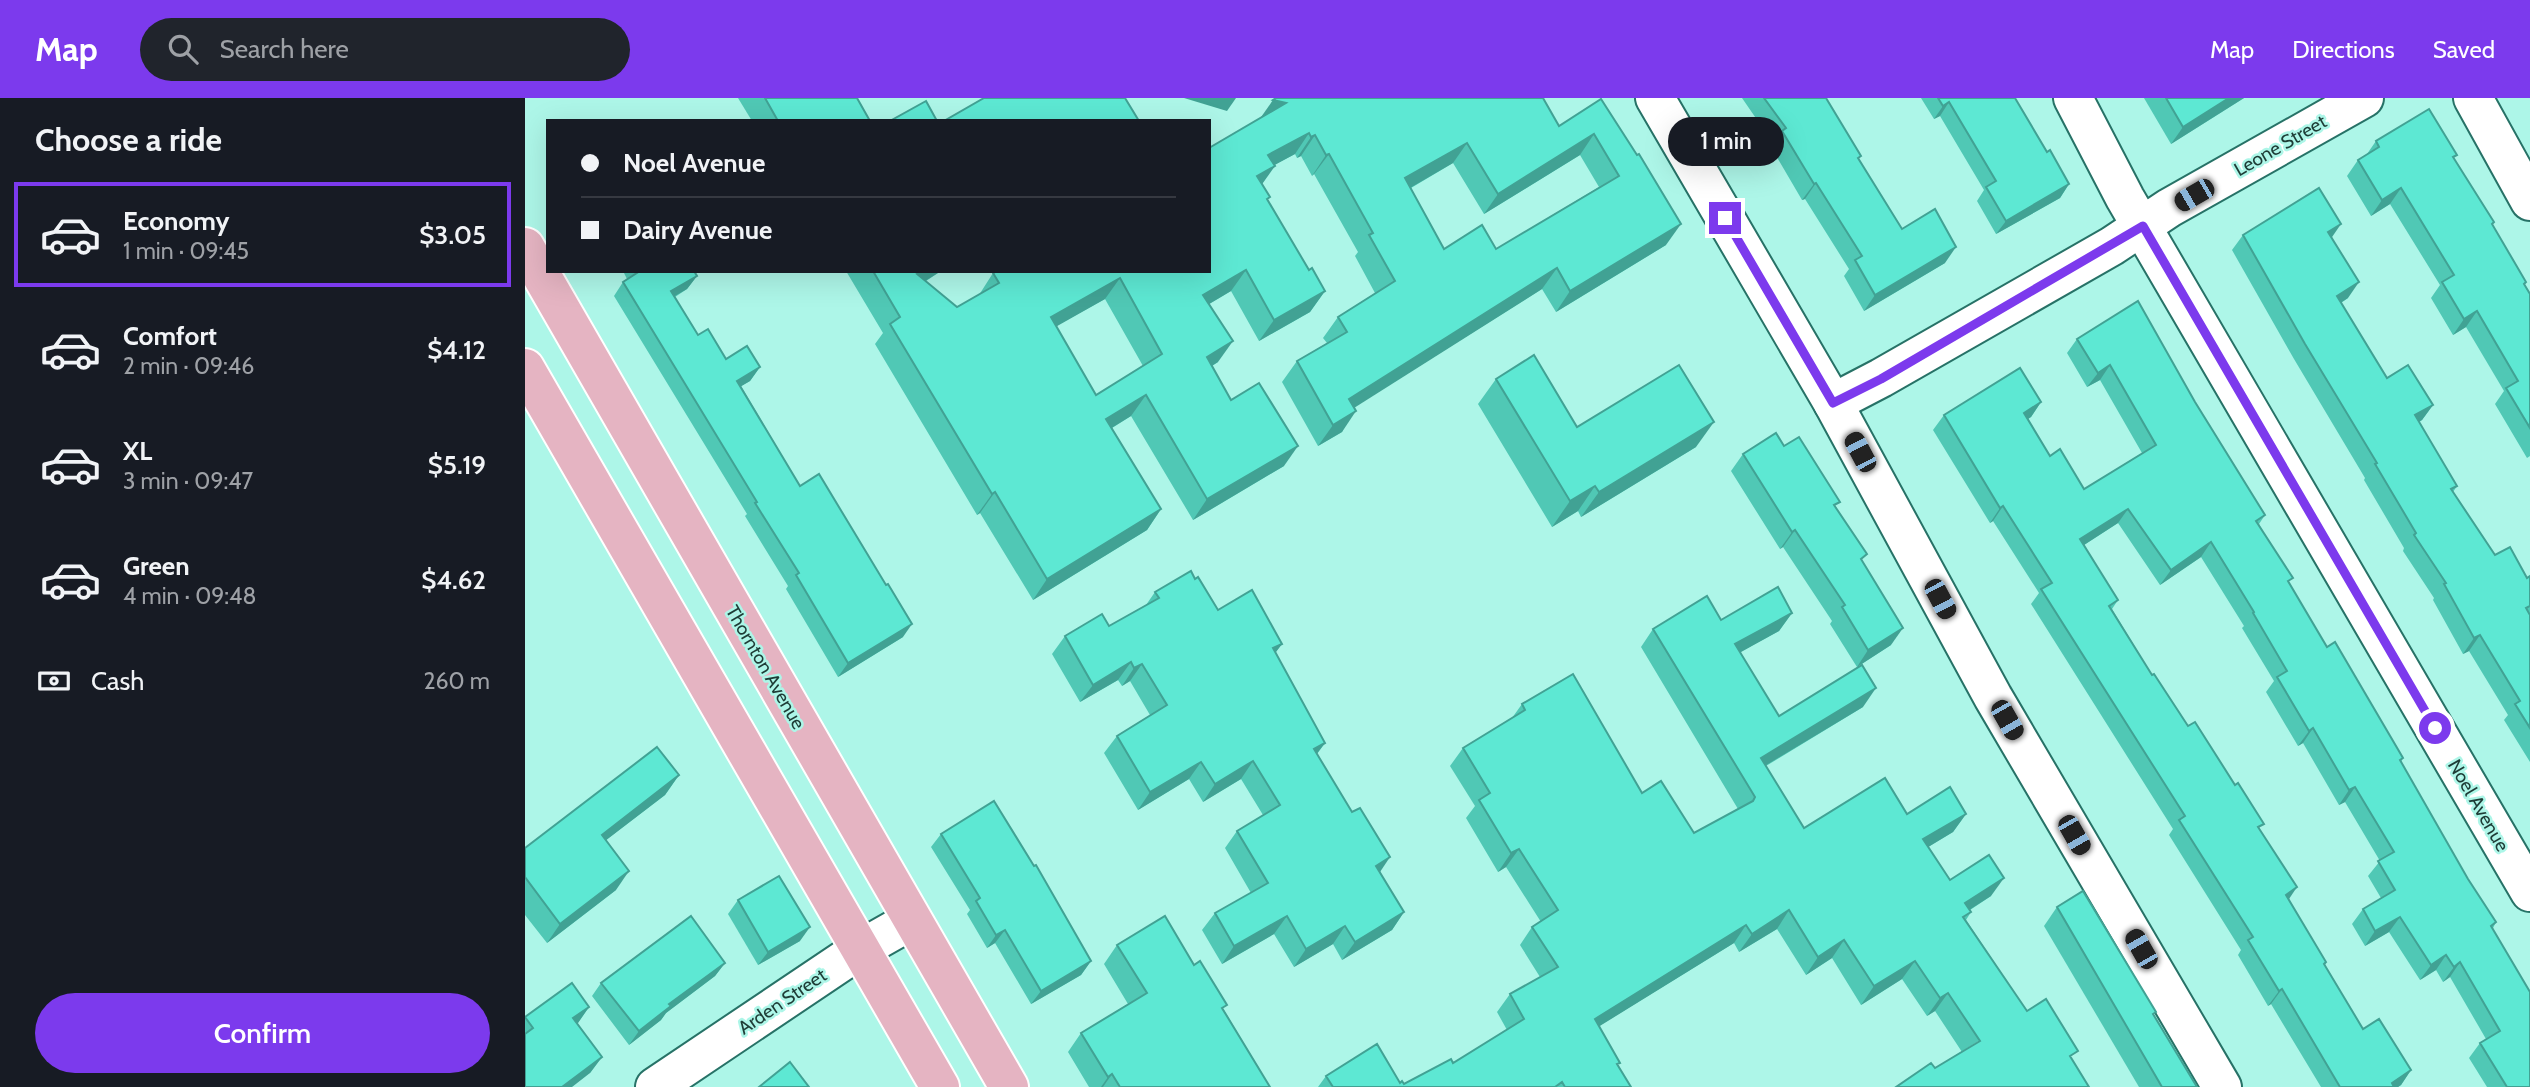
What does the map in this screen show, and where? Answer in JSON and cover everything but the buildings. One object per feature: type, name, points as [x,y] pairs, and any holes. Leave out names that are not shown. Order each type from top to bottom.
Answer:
[{"type":"main road","name":"Thornton Avenue","points":[[525,247],[1009,1087]]},
{"type":"main road","points":[[525,368],[940,1087]]},
{"type":"street","points":[[1655,98],[1833,403],[1993,697],[2221,1087]]},
{"type":"street","name":"Noel Avenue","points":[[2073,98],[2125,198],[2530,892]]},
{"type":"street","name":"Leone Street","points":[[1833,403],[1881,379],[2143,226],[2169,208],[2364,98]]},
{"type":"street","points":[[2473,98],[2530,201]]},
{"type":"street","name":"Arden Street","points":[[656,1087],[859,950],[912,920]]},
{"type":"route","points":[[1725,218],[1833,403],[1881,379],[2143,226],[2435,728]]}]
